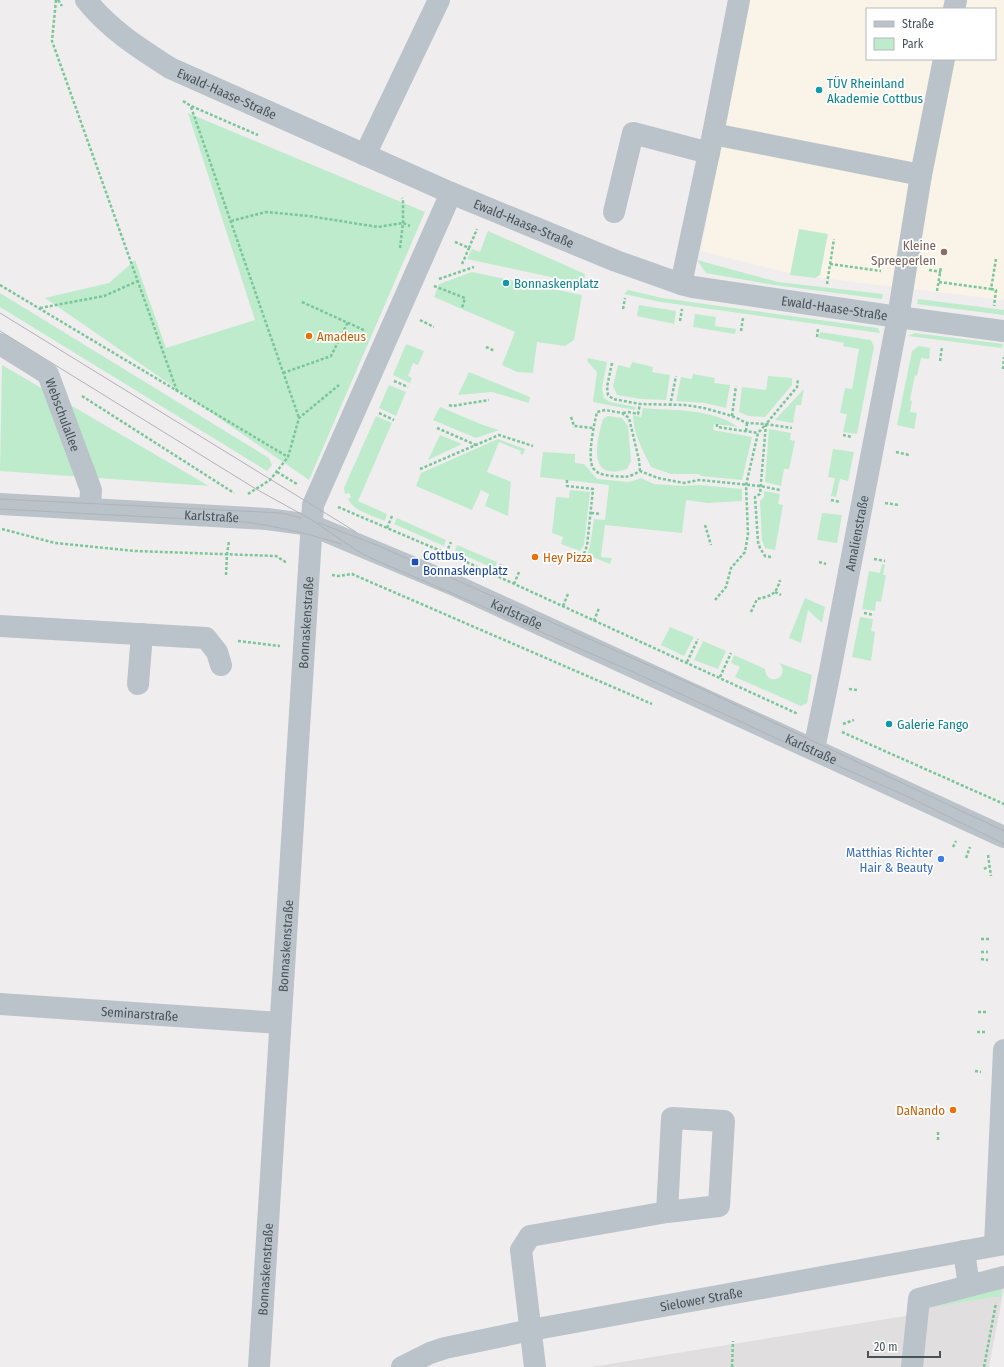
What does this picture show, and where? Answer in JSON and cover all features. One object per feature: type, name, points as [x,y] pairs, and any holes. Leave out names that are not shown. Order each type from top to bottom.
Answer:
[{"type":"street","name":"Ewald-Haase-Straße","points":[[86,0],[112,27],[133,44],[170,68],[365,156],[616,261],[693,287],[1004,331]]},
{"type":"street","points":[[365,156],[439,0]]},
{"type":"street","points":[[681,284],[739,0]]},
{"type":"street","name":"Amalienstraße","points":[[814,749],[898,317],[914,271],[921,176],[944,60]]},
{"type":"street","points":[[614,212],[633,133],[711,143],[921,176]]},
{"type":"street","points":[[311,525],[313,505],[316,497],[451,193]]},
{"type":"street","name":"Webschulallee","points":[[0,344],[48,374],[91,490],[90,510]]},
{"type":"street","name":"Karlstraße","points":[[0,504],[266,519],[311,525],[452,584],[1004,837]]},
{"type":"street","name":"Bonnaskenstraße","points":[[259,1367],[311,525]]},
{"type":"street","points":[[0,626],[206,638],[217,652],[221,665]]},
{"type":"street","points":[[138,684],[142,634]]},
{"type":"street","name":"Seminarstraße","points":[[0,1004],[280,1023]]},
{"type":"street","points":[[1000,1245],[1004,1050]]},
{"type":"street","points":[[535,1367],[521,1250],[530,1236],[667,1212],[719,1206],[724,1121],[672,1118],[667,1212]]},
{"type":"street","name":"Sielower Straße","points":[[402,1367],[430,1352],[445,1357],[531,1330],[1000,1245]]},
{"type":"street","points":[[964,1251],[969,1286]]},
{"type":"street","points":[[912,1367],[919,1299],[1004,1277]]},
{"type":"path","points":[[56,0],[52,40],[177,391]]},
{"type":"path","points":[[191,106],[299,418]]},
{"type":"path","points":[[397,196],[404,199],[399,254]]},
{"type":"path","points":[[231,221],[266,212],[309,216],[378,227],[403,223],[415,227]]},
{"type":"path","points":[[462,264],[478,229]]},
{"type":"path","points":[[827,284],[834,239]]},
{"type":"path","points":[[454,242],[469,248]]},
{"type":"path","points":[[991,289],[996,259]]},
{"type":"path","points":[[830,264],[941,272]]},
{"type":"path","points":[[434,281],[474,267]]},
{"type":"path","points":[[937,291],[942,267]]},
{"type":"path","points":[[40,308],[104,296],[138,281]]},
{"type":"path","points":[[939,282],[996,290],[994,306]]},
{"type":"path","points":[[427,283],[465,298],[462,308]]},
{"type":"path","points":[[0,285],[288,457]]},
{"type":"path","points":[[623,309],[625,298]]},
{"type":"path","points":[[302,302],[366,331]]},
{"type":"path","points":[[680,321],[682,309]]},
{"type":"path","points":[[741,331],[743,318]]},
{"type":"path","points":[[420,320],[434,327]]},
{"type":"path","points":[[283,373],[331,356],[348,322]]},
{"type":"path","points":[[363,338],[369,324]]},
{"type":"path","points":[[816,337],[818,329]]},
{"type":"path","points":[[940,361],[942,346]]},
{"type":"path","points":[[486,347],[495,350]]},
{"type":"path","points":[[1003,369],[1004,357]]},
{"type":"path","points":[[612,363],[607,387],[608,395],[613,399],[640,404],[670,406],[685,405],[704,408],[732,416],[747,423],[792,428]]},
{"type":"path","points":[[670,406],[676,376]]},
{"type":"path","points":[[715,600],[726,587],[731,568],[745,552],[748,534],[746,485],[758,433],[797,387],[798,379]]},
{"type":"path","points":[[391,380],[408,387]]},
{"type":"path","points":[[246,495],[270,480],[288,457],[299,418],[342,383]]},
{"type":"path","points":[[732,416],[736,386]]},
{"type":"path","points":[[81,395],[235,494]]},
{"type":"path","points":[[449,405],[452,406],[489,400]]},
{"type":"path","points":[[640,404],[638,414],[605,410],[597,412],[593,428],[591,456],[593,468],[602,475],[629,477],[640,471],[658,478],[684,483],[699,480],[760,486],[780,490]]},
{"type":"path","points":[[373,410],[394,420]]},
{"type":"path","points":[[622,413],[628,418],[640,460],[640,471]]},
{"type":"path","points":[[571,417],[574,426],[593,428]]},
{"type":"path","points":[[746,431],[747,423]]},
{"type":"path","points":[[718,424],[717,427],[758,433]]},
{"type":"path","points":[[766,424],[760,494],[755,497],[758,542],[765,556],[771,557]]},
{"type":"path","points":[[437,428],[477,445]]},
{"type":"path","points":[[420,469],[499,435],[533,446]]},
{"type":"path","points":[[843,435],[849,436]]},
{"type":"path","points":[[892,452],[909,455]]},
{"type":"path","points":[[277,472],[302,488]]},
{"type":"path","points":[[567,480],[566,486],[594,489],[587,546],[583,556]]},
{"type":"path","points":[[831,500],[837,501]]},
{"type":"path","points":[[332,504],[446,553],[801,715]]},
{"type":"path","points":[[591,513],[602,514]]},
{"type":"path","points":[[387,528],[392,516]]},
{"type":"path","points":[[705,525],[711,545]]},
{"type":"path","points":[[0,528],[55,543],[135,551],[276,556],[288,564]]},
{"type":"path","points":[[446,553],[451,542]]},
{"type":"path","points":[[819,562],[825,563]]},
{"type":"path","points":[[496,576],[501,564]]},
{"type":"path","points":[[514,584],[520,572]]},
{"type":"path","points":[[751,612],[757,599],[775,592],[780,580]]},
{"type":"path","points":[[374,583],[652,704]]},
{"type":"path","points":[[775,592],[781,595]]},
{"type":"path","points":[[563,606],[568,594]]},
{"type":"path","points":[[594,620],[599,608]]},
{"type":"path","points":[[206,638],[283,646]]},
{"type":"path","points":[[687,662],[698,639]]},
{"type":"path","points":[[720,678],[731,653]]},
{"type":"path","points":[[840,731],[1004,804]]},
{"type":"path","points":[[953,847],[956,840],[976,850]]},
{"type":"path","points":[[966,858],[970,847]]},
{"type":"path","points":[[982,852],[988,855],[991,876]]},
{"type":"path","points":[[984,869],[990,866]]},
{"type":"path","points":[[981,939],[989,939]]},
{"type":"path","points":[[981,952],[988,952]]},
{"type":"path","points":[[981,959],[988,960]]},
{"type":"path","points":[[978,1012],[986,1012]]},
{"type":"path","points":[[977,1032],[985,1032]]},
{"type":"path","points":[[938,1130],[938,1140]]},
{"type":"path","points":[[984,1367],[997,1299]]},
{"type":"path","points":[[732,1367],[733,1341]]},
{"type":"shaded area","points":[[748,0],[1004,0],[1003,300],[797,275],[701,251]]},
{"type":"shaded area","points":[[1004,1288],[989,1367],[591,1367],[905,1316],[925,1303]]},
{"type":"green space","points":[[188,113],[425,212],[309,480],[45,298],[109,283],[135,260],[166,348],[255,320]]},
{"type":"green space","points":[[799,229],[828,234],[820,275],[815,278],[790,275]]},
{"type":"green space","points":[[488,231],[585,274],[583,284],[467,259],[472,249],[480,252]]},
{"type":"green space","points":[[697,260],[778,282],[883,294],[882,299],[774,285],[706,273]]},
{"type":"green space","points":[[472,272],[582,295],[574,340],[565,346],[537,342],[533,373],[517,372],[502,365],[515,332],[434,297],[439,284]]},
{"type":"green space","points":[[628,290],[662,298],[878,328],[880,333],[661,302],[624,294]]},
{"type":"green space","points":[[0,293],[269,458],[272,465],[267,471],[0,307]]},
{"type":"green space","points":[[918,299],[1004,310],[1004,315],[917,304]]},
{"type":"green space","points":[[639,305],[676,311],[674,324],[637,316]]},
{"type":"green space","points":[[695,314],[716,317],[715,326],[736,329],[735,334],[693,327]]},
{"type":"green space","points":[[820,332],[871,340],[874,347],[857,434],[843,432],[847,414],[840,413],[845,388],[852,389],[859,349],[843,346],[844,343],[819,338]]},
{"type":"green space","points":[[915,333],[1003,344],[1002,348],[908,336]]},
{"type":"green space","points":[[406,344],[424,351],[418,365],[413,363],[408,376],[412,378],[410,383],[393,375]]},
{"type":"green space","points":[[919,346],[930,348],[929,359],[921,358],[917,376],[915,375],[910,400],[912,401],[910,412],[917,413],[914,429],[897,425],[912,351]]},
{"type":"green space","points":[[588,358],[607,362],[602,388],[604,398],[610,402],[636,407],[635,410],[593,402],[597,372],[587,361]]},
{"type":"green space","points":[[632,362],[653,367],[652,372],[670,375],[666,400],[641,399],[617,395],[613,386],[618,365],[630,368]]},
{"type":"green space","points":[[2,365],[209,486],[0,471]]},
{"type":"green space","points":[[469,372],[530,397],[529,403],[492,392],[458,395]]},
{"type":"green space","points":[[693,374],[715,378],[714,383],[730,385],[726,408],[705,403],[676,401],[681,377],[692,379]]},
{"type":"green space","points":[[768,376],[792,378],[792,385],[765,417],[749,416],[739,412],[742,387],[766,390]]},
{"type":"green space","points":[[389,385],[406,392],[396,416],[379,408]]},
{"type":"green space","points":[[804,389],[801,405],[796,405],[793,423],[775,420]]},
{"type":"green space","points":[[440,407],[499,430],[476,438],[433,420]]},
{"type":"green space","points":[[643,408],[704,413],[716,416],[738,427],[714,424],[713,430],[752,437],[742,480],[701,476],[699,474],[671,474],[651,467],[639,442],[633,422],[633,415],[641,417]]},
{"type":"green space","points":[[376,416],[392,423],[358,501],[387,514],[385,521],[364,513],[354,507],[348,499],[351,497],[349,493],[345,494],[344,488]]},
{"type":"green space","points":[[608,416],[622,418],[628,426],[631,461],[627,469],[614,472],[605,470],[600,465],[597,458],[598,439],[603,419]]},
{"type":"green space","points":[[769,429],[791,433],[790,440],[795,441],[789,469],[784,469],[781,486],[765,482]]},
{"type":"green space","points":[[440,435],[462,444],[428,460]]},
{"type":"green space","points":[[498,439],[525,449],[523,455],[520,453],[521,451],[499,442],[487,472],[511,482],[508,516],[485,506],[489,494],[481,490],[472,510],[416,486],[421,473]]},
{"type":"green space","points":[[833,449],[854,452],[848,481],[840,479],[836,497],[831,496],[835,478],[828,477]]},
{"type":"green space","points":[[543,452],[575,454],[575,463],[584,464],[597,479],[629,482],[641,478],[654,484],[683,486],[699,485],[742,489],[742,501],[708,503],[686,500],[682,533],[605,525],[601,557],[612,558],[610,564],[587,555],[590,546],[594,519],[605,520],[609,485],[540,477]]},
{"type":"green space","points":[[570,490],[590,492],[584,545],[580,551],[561,544],[563,537],[552,533],[556,497],[569,498]]},
{"type":"green space","points":[[764,491],[780,494],[778,504],[783,505],[775,550],[765,548],[762,540],[760,501],[764,497]]},
{"type":"green space","points":[[822,513],[842,515],[837,543],[817,540]]},
{"type":"green space","points":[[397,518],[446,540],[444,546],[394,524]]},
{"type":"green space","points":[[457,545],[497,562],[495,569],[455,551]]},
{"type":"green space","points":[[882,564],[885,565],[883,575],[886,575],[881,602],[876,601],[875,611],[862,609],[869,571],[880,573]]},
{"type":"green space","points":[[805,598],[825,607],[822,623],[808,610],[801,643],[789,638]]},
{"type":"green space","points":[[860,617],[873,619],[871,631],[875,632],[871,661],[852,657]]},
{"type":"green space","points":[[670,627],[694,637],[684,656],[661,645]]},
{"type":"green space","points":[[703,641],[726,651],[718,669],[694,660]]},
{"type":"green space","points":[[734,655],[765,669],[770,678],[774,679],[781,676],[783,672],[779,663],[812,675],[807,703],[801,706],[735,677],[740,667],[731,663]]},
{"type":"green space","points":[[1002,1288],[1001,1297],[939,1306],[938,1301]]},
{"type":"tram line","points":[[0,313],[356,532]]},
{"type":"tram line","points":[[0,331],[256,489],[312,520],[356,550],[373,559],[631,671],[791,745],[913,799],[1004,844]]},
{"type":"tram line","points":[[0,499],[281,513],[301,518]]},
{"type":"tram line","points":[[0,509],[246,522],[294,531],[341,544]]},
{"type":"tram line","points":[[319,523],[379,546],[698,687],[1004,831]]},
{"type":"place","name":"TÜV Rheinland Akademie Cottbus","points":[[819,90]]},
{"type":"place","name":"Kleine Spreeperlen","points":[[944,252]]},
{"type":"place","name":"Bonnaskenplatz","points":[[506,283]]},
{"type":"place","name":"Amadeus","points":[[309,336]]},
{"type":"place","name":"Hey Pizza","points":[[535,557]]},
{"type":"place","name":"Cottbus, Bonnaskenplatz","points":[[415,562]]},
{"type":"place","name":"Galerie Fango","points":[[889,724]]},
{"type":"place","name":"Matthias Richter Hair & Beauty","points":[[941,859]]},
{"type":"place","name":"DaNando","points":[[953,1110]]}]
